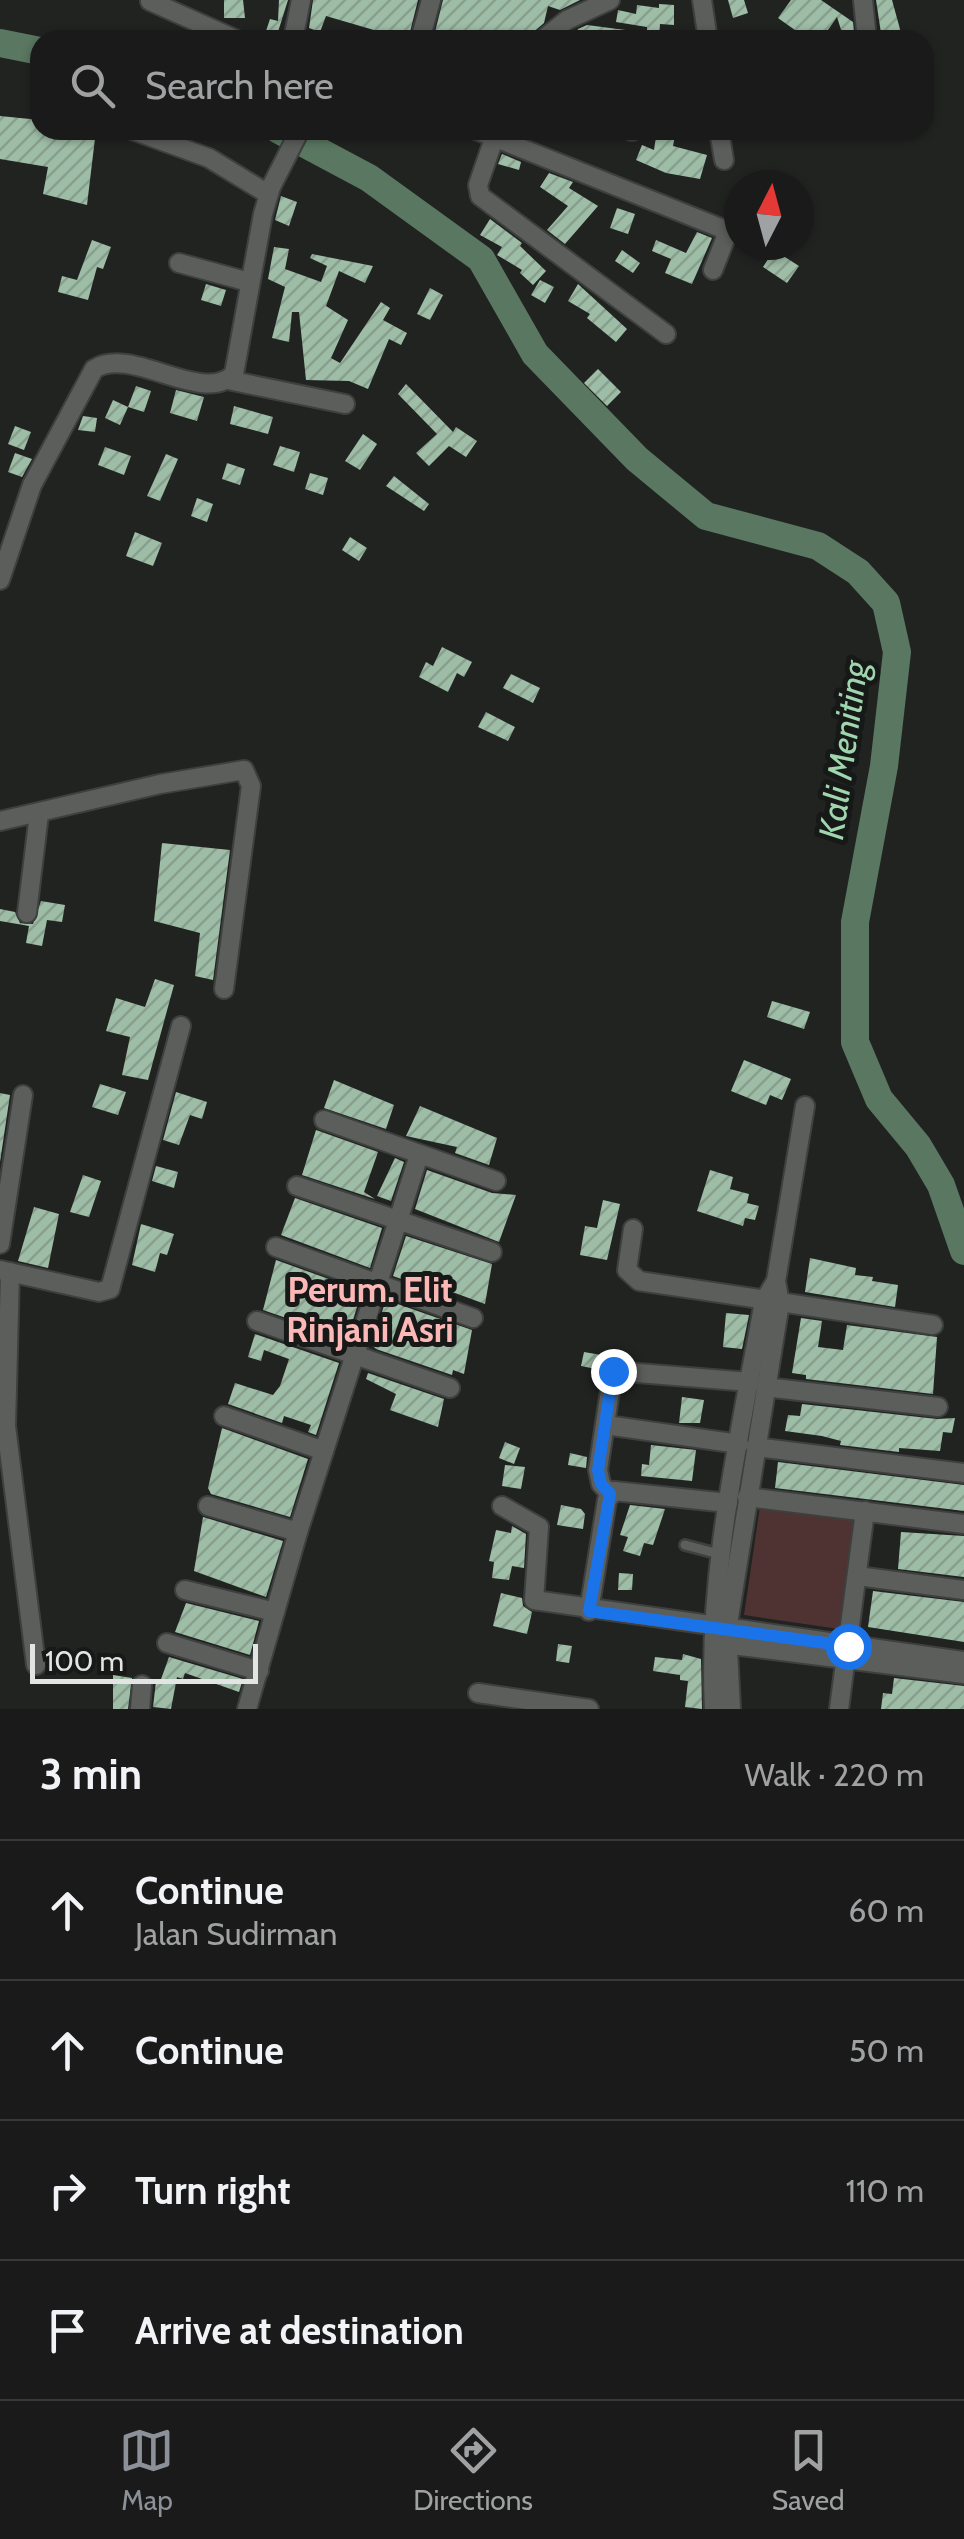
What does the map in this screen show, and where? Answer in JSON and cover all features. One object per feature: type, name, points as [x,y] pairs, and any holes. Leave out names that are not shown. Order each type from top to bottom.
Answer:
[{"type":"street","points":[[150,0],[214,30]]},
{"type":"street","points":[[296,30],[301,0]]},
{"type":"street","points":[[422,30],[430,0]]},
{"type":"street","points":[[554,30],[610,0]]},
{"type":"street","points":[[700,0],[706,30]]},
{"type":"street","points":[[863,0],[866,30]]},
{"type":"street","points":[[159,140],[208,158],[270,190]]},
{"type":"street","points":[[228,380],[238,367],[249,282],[270,190],[295,140]]},
{"type":"street","points":[[494,140],[478,185],[480,196],[666,334]]},
{"type":"street","points":[[515,140],[722,230],[726,237],[712,270]]},
{"type":"street","points":[[721,140],[724,160]]},
{"type":"street","points":[[179,263],[249,282]]},
{"type":"street","points":[[0,580],[40,468],[94,369],[117,362],[214,384],[228,380],[345,404]]},
{"type":"street","points":[[0,821],[160,784],[244,770],[250,786],[224,989]]},
{"type":"street","points":[[26,913],[39,814]]},
{"type":"street","points":[[36,1665],[6,1426],[5,1271],[99,1292],[110,1288],[180,1026]]},
{"type":"street","points":[[0,1244],[23,1095]]},
{"type":"street","points":[[731,1709],[719,1636],[737,1500],[805,1106]]},
{"type":"street","points":[[324,1120],[496,1180]]},
{"type":"street","points":[[247,1709],[298,1532],[418,1155]]},
{"type":"street","points":[[297,1186],[492,1252]]},
{"type":"street","points":[[633,1229],[626,1270],[633,1279],[932,1325]]},
{"type":"street","points":[[276,1247],[375,1286],[473,1318]]},
{"type":"street","points":[[257,1321],[450,1388]]},
{"type":"street","points":[[589,1611],[610,1494],[598,1477],[611,1375],[617,1370],[938,1408]]},
{"type":"street","points":[[224,1416],[324,1451]]},
{"type":"street","points":[[606,1425],[964,1473]]},
{"type":"street","points":[[610,1494],[619,1490],[865,1511],[964,1524]]},
{"type":"street","points":[[714,1709],[722,1554],[737,1500]]},
{"type":"street","points":[[208,1506],[298,1532]]},
{"type":"street","points":[[502,1506],[539,1527],[534,1600],[719,1636],[964,1661]]},
{"type":"street","points":[[839,1709],[865,1511]]},
{"type":"street","points":[[857,1576],[964,1590]]},
{"type":"street","points":[[186,1590],[275,1612]]},
{"type":"street","points":[[167,1643],[258,1671]]},
{"type":"street","points":[[847,1652],[964,1674]]},
{"type":"street","points":[[140,1709],[142,1685]]},
{"type":"street","points":[[478,1692],[589,1709]]},
{"type":"lane","points":[[685,1545],[722,1554]]},
{"type":"shaded area","points":[[760,1506],[855,1520],[839,1629],[744,1615]]},
{"type":"building","points":[[224,0],[243,0],[245,18],[224,18]]},
{"type":"building","points":[[279,0],[288,0],[279,30],[266,30],[270,19],[278,21]]},
{"type":"building","points":[[313,0],[418,0],[410,30],[374,30],[326,16],[321,30],[309,28]]},
{"type":"building","points":[[443,0],[580,0],[560,10],[548,6],[544,23],[536,30],[436,30]]},
{"type":"building","points":[[728,0],[744,0],[748,13],[733,18]]},
{"type":"building","points":[[791,0],[821,0],[853,22],[854,30],[841,30],[837,17],[828,30],[795,30],[778,18]]},
{"type":"building","points":[[876,0],[892,0],[900,30],[880,30]]},
{"type":"building","points":[[659,4],[674,5],[674,25],[660,24],[660,30],[647,30],[616,22],[618,10],[636,14],[637,5],[659,8]]},
{"type":"building","points":[[587,25],[625,30],[578,30]]},
{"type":"building","points":[[0,116],[30,119],[30,140],[95,140],[87,205],[43,194],[48,167],[0,159]]},
{"type":"building","points":[[656,140],[674,140],[673,146],[707,155],[700,179],[666,173],[636,160],[642,145],[654,150]]},
{"type":"building","points":[[502,154],[521,162],[519,170],[498,164]]},
{"type":"building","points":[[549,173],[573,182],[569,188],[598,206],[565,244],[547,230],[568,206],[540,187]]},
{"type":"building","points":[[281,196],[297,202],[289,226],[275,220]]},
{"type":"building","points":[[617,208],[635,214],[628,234],[610,228]]},
{"type":"building","points":[[490,219],[522,243],[520,246],[546,271],[533,285],[520,273],[522,270],[497,255],[502,247],[480,235]]},
{"type":"building","points":[[697,232],[712,238],[692,284],[665,273],[671,259],[652,251],[656,240],[686,253]]},
{"type":"building","points":[[92,240],[111,247],[103,269],[97,267],[88,300],[58,292],[62,276],[77,280]]},
{"type":"building","points":[[274,247],[289,249],[285,269],[321,282],[327,266],[310,258],[312,254],[373,266],[365,283],[339,271],[326,306],[348,320],[331,358],[340,363],[381,302],[390,308],[383,320],[407,333],[401,345],[389,339],[368,389],[349,381],[306,380],[299,312],[292,312],[289,342],[272,338],[285,287],[268,279]]},
{"type":"building","points":[[622,250],[640,263],[633,273],[615,261]]},
{"type":"building","points":[[768,260],[790,260],[799,266],[787,283],[763,267]]},
{"type":"building","points":[[540,280],[554,287],[545,303],[531,295]]},
{"type":"building","points":[[206,284],[226,290],[221,306],[201,300]]},
{"type":"building","points":[[578,284],[627,329],[616,342],[587,318],[590,314],[568,301]]},
{"type":"building","points":[[430,288],[443,295],[430,320],[417,314]]},
{"type":"building","points":[[598,369],[621,392],[607,406],[584,383]]},
{"type":"building","points":[[406,384],[453,432],[456,427],[477,441],[466,457],[449,446],[429,466],[416,453],[437,434],[398,394]]},
{"type":"building","points":[[136,386],[151,391],[144,412],[128,407]]},
{"type":"building","points":[[176,390],[204,397],[197,421],[170,413]]},
{"type":"building","points":[[113,400],[128,407],[120,425],[105,418]]},
{"type":"building","points":[[234,406],[273,417],[268,434],[230,424]]},
{"type":"building","points":[[83,416],[97,418],[95,432],[78,430]]},
{"type":"building","points":[[15,426],[31,432],[24,450],[8,444]]},
{"type":"building","points":[[363,434],[377,444],[360,470],[345,461]]},
{"type":"building","points":[[280,446],[300,452],[294,472],[273,465]]},
{"type":"building","points":[[105,447],[131,456],[124,475],[98,465]]},
{"type":"building","points":[[15,453],[32,459],[22,477],[8,472]]},
{"type":"building","points":[[166,454],[178,459],[160,501],[147,496]]},
{"type":"building","points":[[227,463],[245,469],[240,485],[222,479]]},
{"type":"building","points":[[310,473],[328,478],[323,495],[305,489]]},
{"type":"building","points":[[394,476],[429,504],[424,511],[386,486]]},
{"type":"building","points":[[197,498],[213,504],[207,522],[191,516]]},
{"type":"building","points":[[135,532],[162,543],[153,566],[126,556]]},
{"type":"building","points":[[350,537],[367,548],[359,561],[342,550]]},
{"type":"building","points":[[442,647],[472,662],[464,677],[457,673],[448,692],[419,677],[426,662],[433,666]]},
{"type":"building","points":[[511,674],[540,688],[533,703],[503,688]]},
{"type":"building","points":[[486,712],[515,727],[508,741],[478,727]]},
{"type":"building","points":[[162,843],[230,850],[213,980],[195,976],[200,933],[154,921]]},
{"type":"building","points":[[41,901],[65,905],[62,922],[47,920],[42,946],[26,943],[29,926],[0,921],[0,909],[15,912],[20,923],[33,924]]},
{"type":"building","points":[[155,979],[174,985],[148,1080],[122,1075],[130,1037],[106,1031],[116,998],[145,1007]]},
{"type":"building","points":[[772,1001],[810,1012],[804,1029],[767,1017]]},
{"type":"building","points":[[744,1060],[791,1079],[782,1100],[770,1095],[766,1105],[731,1091]]},
{"type":"building","points":[[334,1080],[394,1105],[386,1129],[324,1108]]},
{"type":"building","points":[[100,1084],[126,1092],[118,1115],[92,1107]]},
{"type":"building","points":[[176,1092],[207,1102],[202,1119],[190,1115],[179,1145],[163,1140]]},
{"type":"building","points":[[0,1093],[10,1095],[0,1162]]},
{"type":"building","points":[[420,1106],[497,1138],[489,1165],[455,1153],[457,1147],[406,1136]]},
{"type":"building","points":[[316,1130],[378,1152],[364,1192],[375,1199],[302,1175]]},
{"type":"building","points":[[395,1158],[404,1162],[391,1201],[377,1196]]},
{"type":"building","points":[[156,1166],[178,1172],[174,1188],[152,1181]]},
{"type":"building","points":[[427,1170],[492,1193],[516,1195],[499,1242],[415,1209]]},
{"type":"building","points":[[710,1170],[733,1177],[730,1189],[749,1194],[747,1203],[759,1206],[755,1220],[745,1218],[743,1226],[697,1211]]},
{"type":"building","points":[[83,1175],[101,1181],[89,1217],[70,1212]]},
{"type":"building","points":[[295,1198],[382,1228],[370,1268],[281,1235]]},
{"type":"building","points":[[603,1200],[620,1204],[607,1260],[580,1255],[585,1226],[597,1228]]},
{"type":"building","points":[[34,1207],[59,1214],[48,1268],[18,1261]]},
{"type":"building","points":[[141,1224],[174,1234],[167,1255],[160,1253],[155,1272],[132,1265]]},
{"type":"building","points":[[406,1236],[492,1264],[485,1304],[417,1279],[415,1284],[393,1276]]},
{"type":"building","points":[[810,1258],[856,1268],[855,1275],[898,1285],[895,1307],[805,1292]]},
{"type":"building","points":[[276,1260],[362,1291],[347,1339],[263,1310]]},
{"type":"building","points":[[386,1300],[472,1330],[464,1374],[453,1370],[452,1375],[376,1349],[371,1344]]},
{"type":"building","points":[[726,1313],[749,1315],[742,1349],[723,1347]]},
{"type":"building","points":[[801,1318],[822,1321],[818,1347],[843,1350],[847,1325],[937,1337],[933,1394],[806,1379],[806,1375],[792,1373]]},
{"type":"building","points":[[255,1334],[339,1363],[316,1435],[308,1432],[311,1425],[284,1416],[282,1423],[228,1404],[235,1383],[273,1395],[280,1386],[289,1359],[264,1350],[261,1361],[248,1357]]},
{"type":"building","points":[[584,1352],[613,1359],[601,1370],[581,1366]]},
{"type":"building","points":[[368,1373],[444,1399],[438,1427],[390,1410],[396,1394],[366,1379]]},
{"type":"building","points":[[682,1397],[704,1400],[700,1423],[679,1423]]},
{"type":"building","points":[[802,1404],[955,1418],[952,1433],[943,1432],[940,1451],[899,1448],[899,1452],[840,1445],[841,1441],[822,1436],[785,1431],[788,1415],[800,1416]]},
{"type":"building","points":[[222,1428],[308,1459],[290,1517],[211,1494],[208,1488]]},
{"type":"building","points":[[505,1442],[520,1448],[514,1464],[499,1458]]},
{"type":"building","points":[[651,1445],[696,1450],[692,1481],[641,1476],[642,1464],[649,1465]]},
{"type":"building","points":[[570,1453],[587,1457],[586,1468],[568,1465]]},
{"type":"building","points":[[778,1462],[964,1485],[964,1511],[775,1488]]},
{"type":"building","points":[[505,1465],[525,1467],[521,1489],[502,1486]]},
{"type":"building","points":[[561,1505],[581,1509],[585,1514],[583,1529],[557,1525]]},
{"type":"building","points":[[630,1505],[665,1509],[653,1545],[644,1543],[640,1556],[623,1551],[628,1537],[620,1535]]},
{"type":"building","points":[[203,1517],[283,1541],[266,1597],[194,1571]]},
{"type":"building","points":[[512,1526],[526,1534],[524,1568],[512,1566],[509,1580],[492,1578],[494,1562],[489,1561],[496,1530],[511,1533]]},
{"type":"building","points":[[901,1532],[964,1536],[964,1577],[898,1569]]},
{"type":"building","points":[[619,1573],[633,1574],[632,1590],[618,1590]]},
{"type":"building","points":[[873,1591],[964,1602],[964,1642],[868,1627]]},
{"type":"building","points":[[501,1593],[522,1598],[523,1606],[532,1612],[527,1634],[493,1626]]},
{"type":"building","points":[[186,1603],[259,1621],[250,1655],[175,1632]]},
{"type":"building","points":[[558,1644],[572,1646],[569,1663],[556,1661]]},
{"type":"building","points":[[683,1654],[701,1659],[702,1709],[685,1707],[688,1681],[680,1680],[680,1675],[653,1671],[655,1657],[682,1660]]},
{"type":"building","points":[[169,1657],[243,1679],[239,1692],[185,1673],[183,1679],[177,1677],[171,1709],[153,1707],[156,1681],[160,1682]]},
{"type":"building","points":[[113,1675],[132,1678],[128,1709],[113,1709]]},
{"type":"building","points":[[894,1678],[964,1686],[964,1709],[881,1709],[883,1693],[892,1694]]},
{"type":"waterway","name":"Kali Meniting","points":[[0,43],[30,49]]},
{"type":"waterway","name":"Kali Meniting","points":[[298,140],[369,178],[481,259],[535,354],[637,459],[706,516],[818,546],[858,572],[886,603],[897,652],[884,766],[855,922],[855,1042],[879,1099],[918,1146],[941,1185],[964,1251]]},
{"type":"district","name":"Perum. Elit Rinjani Asri","points":[[370,1309]]},
{"type":"route","points":[[613,1371],[598,1470],[601,1484],[610,1494],[589,1611],[848,1646]]}]
